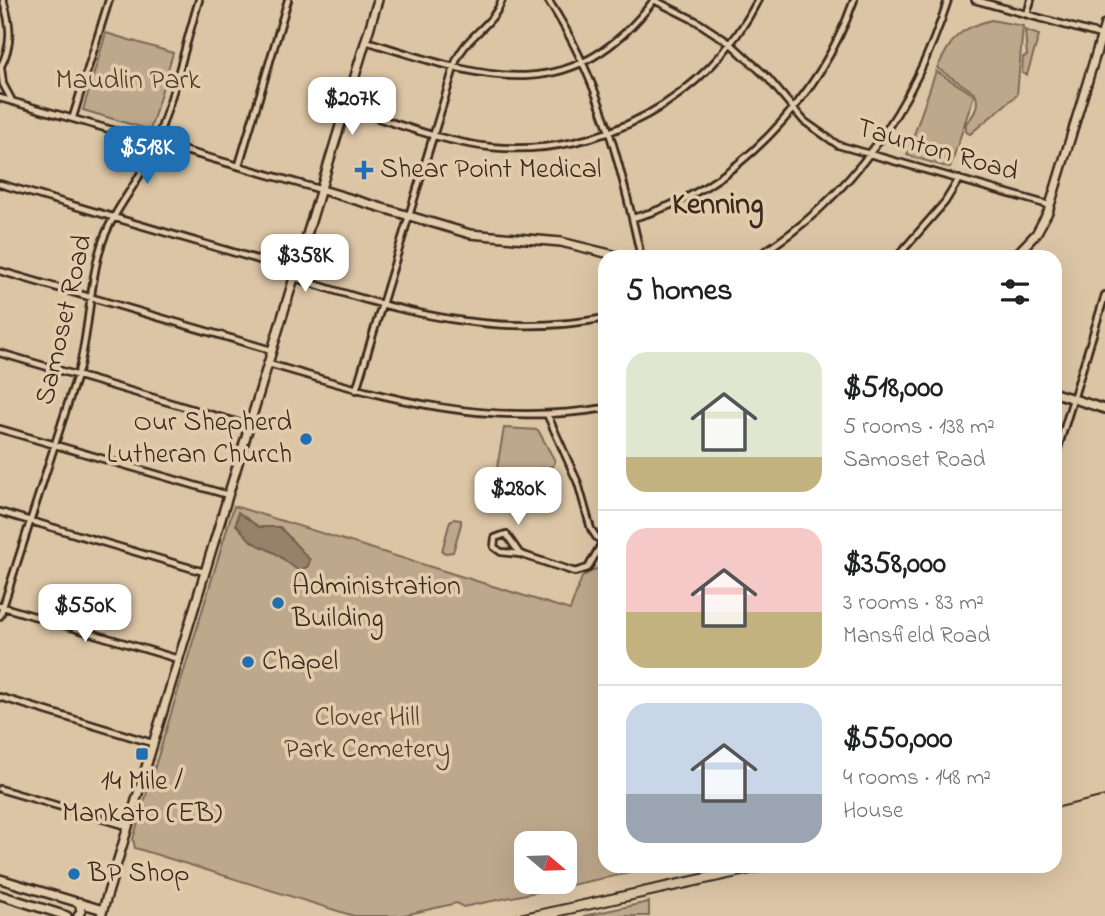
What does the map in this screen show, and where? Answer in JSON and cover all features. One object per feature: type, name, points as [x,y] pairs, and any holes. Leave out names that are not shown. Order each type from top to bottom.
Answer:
[{"type":"main road","points":[[0,879],[79,902],[102,913],[378,0]]},
{"type":"main road","points":[[1021,250],[1036,234],[1050,205],[1105,24]]},
{"type":"main road","points":[[321,190],[470,234],[573,244],[598,251]]},
{"type":"main road","points":[[1062,395],[1105,409]]},
{"type":"main road","points":[[0,895],[66,916]]},
{"type":"main road","points":[[78,916],[81,911],[79,902]]},
{"type":"street","points":[[3,0],[11,33],[0,67],[3,84],[11,100]]},
{"type":"street","points":[[74,117],[109,0]]},
{"type":"street","name":"Samoset Road","points":[[0,616],[1,606],[77,376],[86,342],[97,260],[113,216],[156,141],[199,0]]},
{"type":"street","points":[[239,165],[288,0]]},
{"type":"street","points":[[356,390],[454,68],[464,45],[492,20],[502,0]]},
{"type":"street","points":[[548,0],[583,61],[611,132],[639,250]]},
{"type":"street","points":[[366,41],[454,68],[517,78],[543,74],[583,61],[619,38],[654,0]]},
{"type":"street","name":"Taunton Road","points":[[654,0],[707,27],[731,44],[758,67],[793,109],[828,139],[870,155],[1050,205]]},
{"type":"street","points":[[346,108],[434,135],[489,147],[529,148],[576,142],[611,132],[674,99],[731,44],[758,0]]},
{"type":"street","points":[[633,218],[671,203],[721,174],[757,146],[793,109],[827,59],[854,0]]},
{"type":"street","points":[[766,250],[821,207],[870,155],[918,79],[948,0]]},
{"type":"street","points":[[975,0],[1103,36]]},
{"type":"street","points":[[1027,14],[1031,0]]},
{"type":"street","points":[[0,98],[74,117],[321,190]]},
{"type":"street","points":[[903,250],[945,202],[959,179]]},
{"type":"street","points":[[0,184],[113,216],[296,274],[382,305],[432,318],[490,325],[550,326],[598,319]]},
{"type":"street","points":[[0,271],[273,350]]},
{"type":"street","points":[[1062,435],[1105,295]]},
{"type":"street","points":[[0,353],[250,426]]},
{"type":"street","points":[[269,364],[356,390],[450,410],[547,414],[598,409]]},
{"type":"street","points":[[547,414],[578,483],[591,529],[598,538]]},
{"type":"street","points":[[0,429],[228,495]]},
{"type":"street","points":[[0,512],[204,572]]},
{"type":"street","points":[[520,554],[508,536],[502,534],[495,538],[493,544],[498,551],[520,554],[583,571],[591,565],[598,552]]},
{"type":"street","points":[[1,606],[178,659]]},
{"type":"street","points":[[0,698],[152,743]]},
{"type":"street","points":[[0,789],[127,826]]},
{"type":"green space","points":[[991,20],[1023,26],[1017,95],[970,134],[966,132],[966,123],[976,110],[975,93],[937,68],[957,36],[970,27]]},
{"type":"green space","points":[[1025,30],[1039,35],[1027,75],[1022,73],[1023,57],[1027,56]]},
{"type":"green space","name":"Maudlin Park","points":[[106,33],[173,53],[150,130],[83,110]]},
{"type":"green space","points":[[936,71],[974,95],[950,168],[907,155]]},
{"type":"green space","points":[[504,428],[538,430],[555,461],[553,466],[524,471],[527,498],[492,496]]},
{"type":"green space","name":"Clover Hill Park Cemetery","points":[[234,506],[570,610],[582,577],[598,568],[598,873],[629,873],[578,883],[578,831],[514,831],[514,894],[526,894],[463,907],[457,903],[400,916],[354,916],[135,848],[133,839]]},
{"type":"green space","points":[[461,520],[461,524],[453,552],[445,553],[442,551],[450,521]]},
{"type":"green space","points":[[649,902],[649,916],[583,916]]},
{"type":"shaded area","points":[[238,512],[259,527],[280,527],[310,560],[308,566],[299,571],[275,553],[252,542],[236,525]]},
{"type":"railway","points":[[1062,806],[1105,796]]},
{"type":"railway","points":[[510,916],[706,873]]},
{"type":"railway","points":[[560,916],[756,873]]},
{"type":"place","name":"Shear Point Medical","points":[[364,170]]},
{"type":"place","name":"Our Shepherd Lutheran Church","points":[[306,439]]},
{"type":"place","name":"Administration Building","points":[[278,603]]},
{"type":"place","name":"Chapel","points":[[248,662]]},
{"type":"place","name":"14 Mile / Mankato (EB)","points":[[142,754]]},
{"type":"place","name":"BP Shop","points":[[74,874]]},
{"type":"district","name":"Kenning","points":[[718,206]]}]
